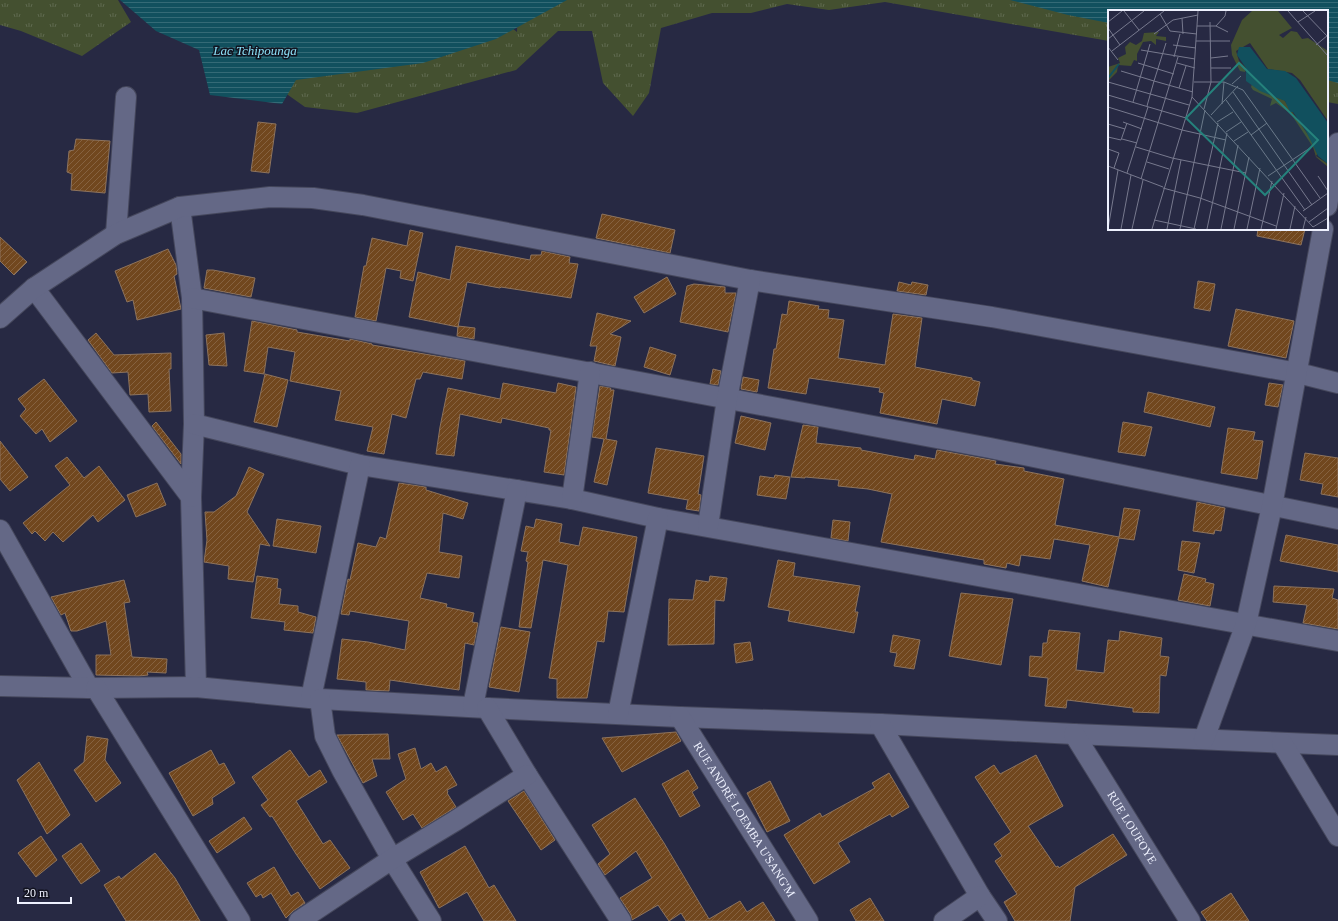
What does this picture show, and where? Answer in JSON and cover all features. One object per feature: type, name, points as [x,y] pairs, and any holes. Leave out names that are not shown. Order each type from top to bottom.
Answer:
[{"type":"street","points":[[116,234],[126,98]]},
{"type":"street","points":[[1328,200],[1338,144]]},
{"type":"street","points":[[0,318],[34,288],[116,234],[180,207],[270,197],[313,198],[363,205],[750,280],[992,317],[1298,372],[1338,383]]},
{"type":"street","points":[[180,207],[192,298],[194,424],[191,497],[196,687]]},
{"type":"street","points":[[1204,740],[1246,624],[1272,506],[1298,372],[1323,230]]},
{"type":"street","points":[[708,526],[727,399],[750,280]]},
{"type":"street","points":[[34,288],[191,497]]},
{"type":"street","points":[[192,298],[990,448],[1338,519]]},
{"type":"street","points":[[572,499],[590,372]]},
{"type":"street","points":[[194,424],[360,465],[572,499],[658,518],[1246,624],[1338,642]]},
{"type":"street","points":[[360,465],[315,698],[325,736],[342,770],[392,859],[431,921]]},
{"type":"street","points":[[517,490],[480,707],[527,775],[620,921]]},
{"type":"street","points":[[618,714],[658,518]]},
{"type":"street","points":[[0,530],[92,688],[240,921]]},
{"type":"street","points":[[0,686],[92,688],[196,687],[315,698],[480,707],[1338,745]]},
{"type":"street","name":"RUE ANDRÉ LOEMBA U'SANG'M","points":[[680,717],[808,921]]},
{"type":"street","points":[[880,724],[980,896],[997,921]]},
{"type":"street","name":"RUE LOUFOYE","points":[[1074,734],[1190,921]]},
{"type":"street","points":[[1282,743],[1338,836]]},
{"type":"street","points":[[299,921],[392,859],[527,775]]},
{"type":"street","points":[[944,921],[980,896]]},
{"type":"green space","points":[[0,0],[118,0],[131,22],[82,56],[21,31],[0,25]]},
{"type":"green space","points":[[537,0],[1108,0],[1108,41],[885,2],[829,10],[787,4],[751,13],[712,13],[661,28],[649,93],[633,116],[603,83],[592,31],[558,31],[516,70],[357,113],[305,107],[281,90],[288,66],[423,55],[441,57],[468,33],[489,10],[517,32],[518,11]]},
{"type":"green space","points":[[1328,72],[1338,76],[1338,104],[1328,102]]},
{"type":"water","name":"Lac Tchipounga","points":[[120,0],[567,0],[496,39],[423,63],[296,80],[282,104],[210,95],[199,50],[156,31]]},
{"type":"water","points":[[1010,0],[1338,0],[1338,83],[1328,80],[1328,10],[1108,10],[1108,23],[1068,15]]},
{"type":"building","points":[[258,122],[276,124],[269,173],[251,171]]},
{"type":"building","points":[[76,139],[110,141],[105,193],[71,190],[72,174],[67,172],[69,151],[74,150]]},
{"type":"building","points":[[602,214],[675,230],[670,253],[596,238]]},
{"type":"building","points":[[410,230],[423,233],[413,281],[400,278],[401,271],[386,268],[376,321],[355,317],[364,266],[366,266],[372,238],[407,246]]},
{"type":"building","points":[[1258,230],[1305,230],[1301,245],[1257,236]]},
{"type":"building","points":[[0,237],[27,262],[14,275],[0,261]]},
{"type":"building","points":[[456,246],[530,260],[531,255],[541,255],[542,251],[570,257],[569,263],[578,264],[571,298],[467,282],[458,327],[409,317],[418,272],[450,280]]},
{"type":"building","points":[[168,249],[176,265],[177,274],[174,276],[181,309],[137,320],[133,300],[127,302],[115,271]]},
{"type":"building","points":[[207,270],[255,278],[251,297],[204,288]]},
{"type":"building","points":[[667,277],[676,294],[644,313],[634,297]]},
{"type":"building","points":[[1198,281],[1215,284],[1210,311],[1194,308]]},
{"type":"building","points":[[899,282],[911,285],[912,282],[928,285],[926,295],[897,291]]},
{"type":"building","points":[[694,284],[725,287],[725,293],[736,293],[728,332],[680,322],[687,286]]},
{"type":"building","points":[[789,301],[819,306],[818,309],[829,310],[828,318],[844,320],[838,358],[885,365],[893,314],[922,318],[915,367],[972,378],[972,380],[980,382],[975,406],[942,399],[937,424],[880,413],[884,393],[879,392],[880,388],[809,378],[806,394],[768,388],[774,349],[776,349],[782,314],[787,315]]},
{"type":"building","points":[[1236,309],[1294,321],[1286,358],[1228,346]]},
{"type":"building","points":[[597,313],[631,321],[610,334],[621,337],[615,366],[594,361],[597,346],[590,346]]},
{"type":"building","points":[[252,321],[297,330],[297,332],[350,341],[350,339],[372,345],[465,361],[462,379],[423,372],[420,379],[416,379],[406,418],[392,414],[384,454],[367,451],[373,427],[335,420],[341,391],[290,381],[295,352],[268,347],[264,374],[244,371]]},
{"type":"building","points":[[458,326],[475,328],[474,339],[457,336]]},
{"type":"building","points":[[96,333],[114,355],[171,353],[171,369],[169,369],[171,411],[149,412],[148,394],[130,395],[128,372],[112,373],[88,340]]},
{"type":"building","points":[[224,333],[227,366],[209,365],[206,335]]},
{"type":"building","points":[[650,347],[676,355],[670,375],[644,367]]},
{"type":"building","points":[[713,369],[721,371],[718,385],[710,384]]},
{"type":"building","points":[[265,374],[288,380],[277,427],[254,422]]},
{"type":"building","points":[[743,377],[759,380],[757,392],[741,389]]},
{"type":"building","points":[[44,379],[77,421],[50,442],[42,429],[36,434],[20,416],[26,409],[18,399]]},
{"type":"building","points":[[503,383],[556,393],[558,383],[576,387],[564,475],[544,472],[551,430],[549,430],[549,428],[502,418],[501,423],[460,414],[454,456],[436,454],[448,388],[500,399]]},
{"type":"building","points":[[1269,383],[1283,385],[1278,407],[1265,405]]},
{"type":"building","points":[[600,386],[614,390],[606,439],[617,441],[607,485],[594,482],[604,439],[592,437]]},
{"type":"building","points":[[1148,392],[1215,407],[1210,427],[1144,412]]},
{"type":"building","points":[[741,416],[771,423],[765,450],[735,443]]},
{"type":"building","points":[[156,422],[181,454],[181,464],[152,426]]},
{"type":"building","points":[[1123,422],[1152,427],[1145,456],[1118,452]]},
{"type":"building","points":[[803,425],[818,427],[816,443],[861,448],[861,450],[914,460],[915,455],[935,459],[937,450],[996,461],[995,464],[1024,468],[1024,471],[1064,479],[1055,525],[1119,537],[1124,508],[1140,510],[1134,540],[1119,538],[1108,587],[1082,581],[1090,545],[1054,539],[1050,559],[1021,555],[1019,566],[1007,563],[1006,568],[984,564],[984,560],[881,542],[892,494],[868,489],[838,486],[839,480],[791,477]]},
{"type":"building","points":[[1228,428],[1255,432],[1253,440],[1263,441],[1257,479],[1221,473]]},
{"type":"building","points":[[0,441],[28,477],[10,491],[0,479]]},
{"type":"building","points":[[656,448],[704,456],[698,494],[701,495],[699,511],[686,509],[688,500],[648,493]]},
{"type":"building","points":[[1305,453],[1338,458],[1338,497],[1321,494],[1323,484],[1300,480]]},
{"type":"building","points":[[67,457],[84,478],[99,466],[125,500],[98,522],[93,515],[63,542],[53,532],[45,541],[35,531],[32,534],[23,523],[70,485],[55,466]]},
{"type":"building","points":[[249,467],[264,474],[247,512],[270,546],[260,544],[253,582],[228,579],[229,566],[204,562],[207,540],[205,512],[214,512],[236,496]]},
{"type":"building","points":[[775,475],[790,477],[786,499],[757,495],[760,476],[774,478]]},
{"type":"building","points":[[157,483],[166,505],[136,517],[127,495]]},
{"type":"building","points":[[399,483],[426,487],[426,490],[468,503],[463,519],[443,513],[439,552],[462,556],[459,578],[427,573],[420,598],[447,604],[446,607],[474,613],[472,622],[478,623],[474,645],[465,643],[459,690],[390,680],[389,691],[366,690],[366,682],[337,679],[342,639],[368,642],[405,650],[409,621],[350,611],[349,615],[341,614],[348,579],[350,580],[358,543],[376,547],[380,537],[386,539]]},
{"type":"building","points":[[1197,502],[1225,508],[1221,531],[1215,530],[1214,534],[1193,531]]},
{"type":"building","points":[[277,519],[321,526],[316,553],[273,546]]},
{"type":"building","points":[[536,519],[562,524],[559,542],[579,546],[583,527],[637,537],[624,612],[608,611],[604,642],[597,641],[587,698],[557,698],[557,679],[549,678],[568,565],[543,560],[531,628],[519,627],[528,562],[526,561],[528,552],[521,551],[526,526],[534,528]]},
{"type":"building","points":[[833,520],[850,522],[848,541],[831,538]]},
{"type":"building","points":[[1286,535],[1338,545],[1338,572],[1280,561]]},
{"type":"building","points":[[1182,541],[1200,543],[1194,573],[1178,570]]},
{"type":"building","points":[[778,560],[795,563],[793,576],[860,586],[855,612],[858,612],[854,633],[788,621],[790,611],[768,607]]},
{"type":"building","points":[[1184,574],[1206,579],[1205,582],[1214,584],[1210,606],[1178,600]]},
{"type":"building","points":[[257,576],[278,579],[277,588],[281,589],[279,604],[298,606],[298,612],[316,617],[313,633],[284,630],[285,622],[251,618]]},
{"type":"building","points":[[710,576],[727,578],[724,601],[715,600],[714,644],[668,645],[669,599],[693,600],[696,580],[709,582]]},
{"type":"building","points":[[124,580],[130,602],[124,603],[132,657],[167,659],[166,673],[147,672],[148,675],[139,676],[96,675],[96,655],[111,655],[106,621],[77,631],[71,631],[65,613],[61,615],[51,597]]},
{"type":"building","points":[[1274,586],[1334,589],[1332,598],[1338,600],[1338,629],[1303,623],[1307,605],[1273,602]]},
{"type":"building","points":[[961,593],[1013,599],[1001,665],[949,656]]},
{"type":"building","points":[[501,627],[530,632],[519,692],[489,687]]},
{"type":"building","points":[[1049,630],[1080,633],[1076,670],[1104,673],[1108,640],[1119,641],[1120,631],[1162,638],[1160,656],[1169,657],[1166,676],[1160,675],[1159,713],[1133,712],[1133,708],[1067,700],[1066,708],[1045,706],[1048,678],[1029,676],[1030,656],[1042,657],[1043,643],[1047,643]]},
{"type":"building","points":[[893,635],[920,640],[914,669],[894,666],[897,653],[890,652]]},
{"type":"building","points":[[750,642],[753,660],[736,663],[734,644]]},
{"type":"building","points":[[676,732],[681,741],[622,772],[602,738]]},
{"type":"building","points":[[388,734],[390,759],[372,759],[377,776],[363,783],[337,735]]},
{"type":"building","points":[[87,736],[108,739],[105,760],[121,783],[96,802],[74,770],[84,762]]},
{"type":"building","points":[[415,748],[421,769],[431,763],[436,772],[446,766],[457,785],[447,790],[447,793],[456,807],[422,828],[413,814],[403,820],[386,792],[406,779],[398,754]]},
{"type":"building","points":[[211,750],[219,765],[224,763],[235,783],[212,798],[213,804],[193,816],[169,773]]},
{"type":"building","points":[[290,750],[309,777],[320,770],[327,782],[296,801],[323,844],[330,840],[350,868],[320,889],[272,816],[270,817],[261,805],[268,800],[252,777]]},
{"type":"building","points":[[1036,755],[1063,806],[1028,826],[1056,867],[1058,866],[1059,868],[1113,834],[1127,855],[1075,887],[1070,921],[1015,921],[1004,902],[1017,894],[995,861],[1002,856],[994,844],[1011,832],[975,777],[994,765],[1000,774]]},
{"type":"building","points":[[39,762],[70,815],[47,834],[17,780]]},
{"type":"building","points":[[688,770],[698,788],[692,792],[700,806],[680,817],[662,784]]},
{"type":"building","points":[[889,773],[909,807],[892,817],[890,814],[838,843],[850,862],[814,884],[784,835],[820,813],[822,817],[875,788],[872,783]]},
{"type":"building","points":[[770,781],[790,821],[767,832],[747,793]]},
{"type":"building","points":[[524,791],[555,840],[541,850],[508,801]]},
{"type":"building","points":[[635,798],[664,843],[709,919],[740,901],[747,912],[763,902],[775,921],[686,921],[681,913],[669,921],[658,905],[632,920],[631,915],[620,898],[652,878],[636,851],[605,875],[598,864],[610,854],[592,825]]},
{"type":"building","points":[[244,817],[252,829],[217,853],[209,841]]},
{"type":"building","points":[[41,836],[57,860],[36,877],[18,853]]},
{"type":"building","points":[[81,843],[100,871],[81,884],[62,856]]},
{"type":"building","points":[[465,846],[489,888],[494,885],[516,921],[484,921],[467,892],[439,908],[420,872]]},
{"type":"building","points":[[155,853],[175,878],[200,921],[126,921],[104,885],[119,876],[121,879]]},
{"type":"building","points":[[274,867],[291,896],[298,892],[305,903],[286,918],[271,893],[263,898],[261,894],[256,897],[247,883]]},
{"type":"building","points":[[1231,893],[1249,921],[1207,921],[1201,912]]},
{"type":"building","points":[[870,898],[884,921],[856,921],[850,910]]}]
